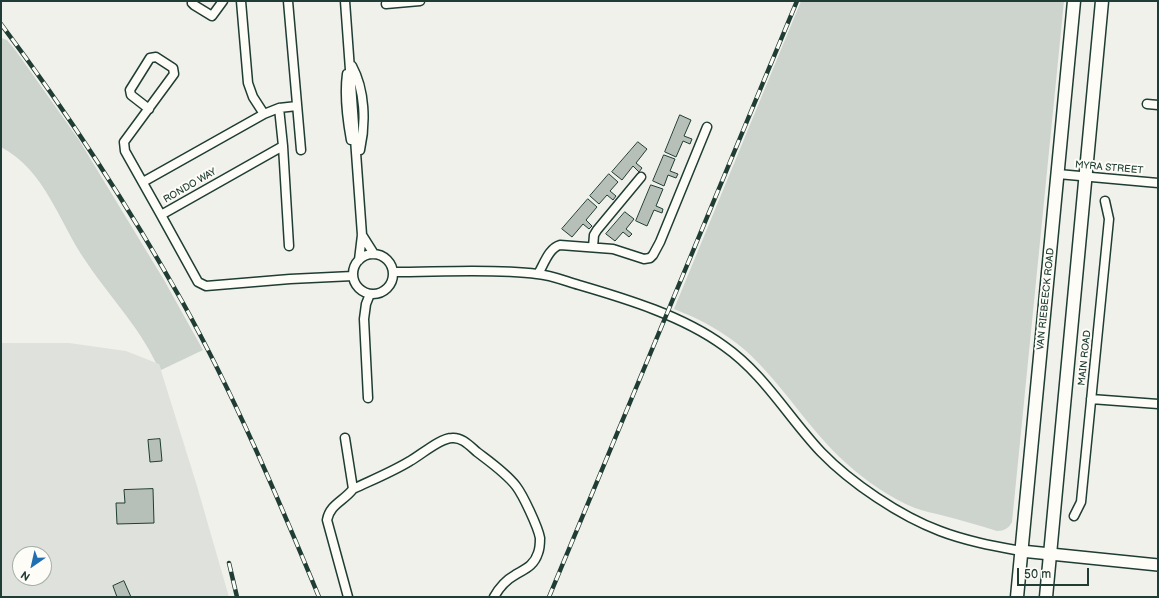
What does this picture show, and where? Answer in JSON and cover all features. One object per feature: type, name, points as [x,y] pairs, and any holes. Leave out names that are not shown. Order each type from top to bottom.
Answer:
[{"type":"main road","name":"VAN RIEBEECK ROAD","points":[[1017,597],[1074,1]]},
{"type":"main road","points":[[1046,597],[1102,1]]},
{"type":"street","points":[[193,1],[193,4],[212,16],[224,1]]},
{"type":"street","points":[[240,1],[248,83],[253,97],[264,114]]},
{"type":"street","points":[[288,1],[301,150]]},
{"type":"street","points":[[346,1],[362,236],[359,260]]},
{"type":"street","points":[[386,4],[420,1]]},
{"type":"street","points":[[149,109],[131,95],[130,90],[150,58],[156,57],[173,68],[174,74],[149,109],[124,142],[125,151],[161,215]]},
{"type":"street","points":[[1147,104],[1158,105]]},
{"type":"street","points":[[143,182],[264,114],[279,108],[297,106]]},
{"type":"street","points":[[279,108],[289,246]]},
{"type":"street","points":[[538,274],[556,246],[560,245],[613,249],[644,259],[650,258],[660,242],[707,127]]},
{"type":"street","name":"RONDO WAY","points":[[282,146],[161,215],[198,282],[206,286],[290,279],[354,276]]},
{"type":"street","name":"MYRA STREET","points":[[1058,174],[1158,183]]},
{"type":"street","points":[[594,247],[594,234],[641,177]]},
{"type":"street","name":"MAIN ROAD","points":[[1074,516],[1081,502],[1109,219],[1105,201]]},
{"type":"street","points":[[362,236],[374,254]]},
{"type":"street","points":[[374,254],[386,258],[393,272],[392,282],[385,290],[370,294],[361,290],[357,286],[354,276],[355,266],[359,260],[366,255],[374,254]]},
{"type":"street","points":[[393,272],[495,271],[538,274],[630,300],[689,324],[712,337],[737,356],[754,371],[821,452],[859,484],[904,514],[942,532],[977,542],[1021,551],[1158,565]]},
{"type":"street","points":[[368,398],[364,319],[366,304],[370,294]]},
{"type":"street","points":[[1091,399],[1158,404]]},
{"type":"street","points":[[348,597],[327,520],[328,513],[332,507],[353,490],[409,462],[443,440],[456,437],[484,458],[517,487],[540,537],[540,547],[534,562],[529,567],[514,575],[507,581],[494,597]]},
{"type":"street","points":[[345,438],[353,490]]},
{"type":"shaded area","points":[[801,1],[1064,1],[1012,522],[1004,530],[997,531],[918,509],[896,499],[870,483],[832,450],[759,363],[745,350],[729,337],[711,326],[674,309]]},
{"type":"shaded area","points":[[1,38],[7,40],[16,51],[79,140],[164,280],[203,350],[161,370],[159,364],[156,363],[141,336],[85,260],[40,183],[29,169],[16,157],[1,147]]},
{"type":"shaded area","points":[[1,343],[69,343],[126,351],[159,364],[197,486],[229,597],[1,597]]},
{"type":"building","points":[[680,115],[691,120],[684,136],[692,139],[690,144],[683,141],[676,157],[665,152]]},
{"type":"building","points":[[638,142],[647,149],[636,163],[642,168],[639,172],[633,166],[622,180],[612,172]]},
{"type":"building","points":[[664,155],[675,159],[670,171],[678,174],[676,178],[668,175],[664,186],[653,181]]},
{"type":"building","points":[[609,174],[618,182],[610,191],[616,196],[613,200],[607,195],[599,204],[590,196]]},
{"type":"building","points":[[651,185],[663,189],[656,206],[663,209],[662,213],[654,210],[647,226],[636,221]]},
{"type":"building","points":[[588,199],[597,207],[586,220],[592,226],[589,229],[583,224],[572,237],[562,229]]},
{"type":"building","points":[[625,212],[634,219],[626,229],[632,234],[629,237],[623,232],[615,241],[606,234]]},
{"type":"building","points":[[160,439],[162,461],[150,462],[148,440]]},
{"type":"building","points":[[153,489],[154,523],[117,524],[116,503],[125,503],[124,490]]},
{"type":"building","points":[[124,581],[131,597],[117,597],[113,586]]},
{"type":"railway","points":[[549,597],[797,1]]},
{"type":"railway","points":[[1,24],[50,91],[96,160],[141,231],[183,303],[238,411],[272,485],[319,597]]},
{"type":"railway","points":[[229,563],[237,597]]}]
